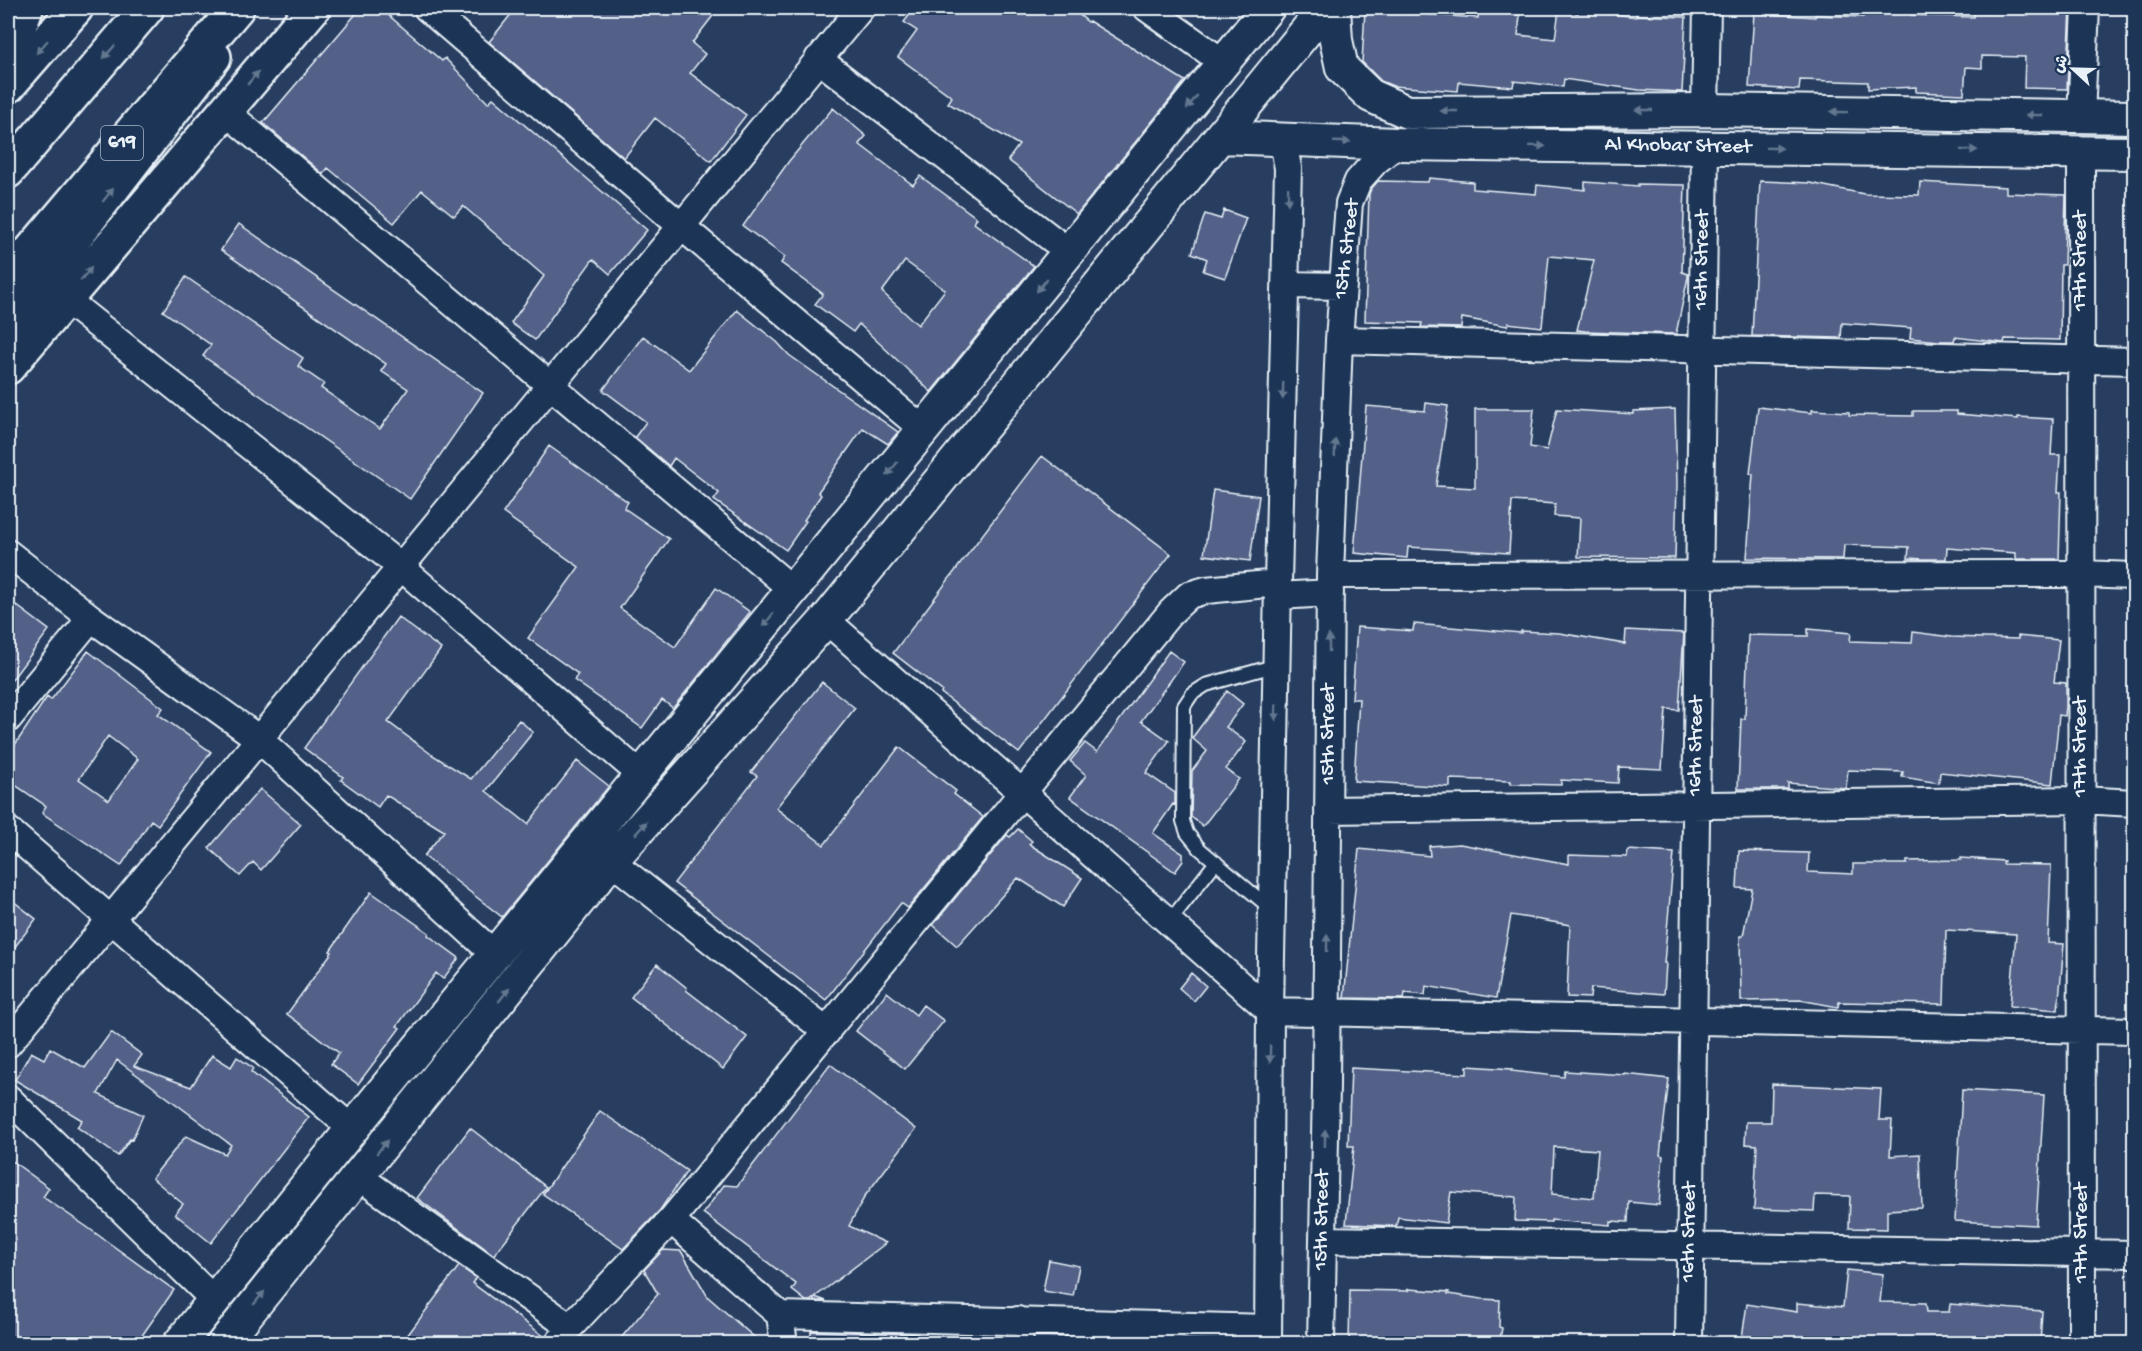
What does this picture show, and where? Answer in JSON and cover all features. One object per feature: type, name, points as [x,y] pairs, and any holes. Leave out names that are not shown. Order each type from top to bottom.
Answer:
[{"type":"main road","points":[[8,58],[27,8]]},
{"type":"main road","points":[[8,86],[76,8]]},
{"type":"main road","points":[[8,171],[147,8]]},
{"type":"main road","name":"619","points":[[8,278],[237,8]]},
{"type":"main road","points":[[8,324],[253,8]]},
{"type":"main road","points":[[8,367],[313,8]]},
{"type":"street","points":[[426,8],[924,430]]},
{"type":"street","points":[[8,1044],[861,8]]},
{"type":"street","points":[[1147,8],[1224,63]]},
{"type":"street","points":[[179,1344],[494,954],[1268,8]]},
{"type":"street","points":[[222,1344],[612,861],[826,620],[1325,8]]},
{"type":"street","name":"Al Khobar Street","points":[[1334,8],[1336,40],[1342,68],[1371,96],[1407,111],[1705,110],[2134,117]]},
{"type":"street","points":[[1705,110],[1707,8]]},
{"type":"street","points":[[2081,116],[2086,8]]},
{"type":"street","points":[[818,59],[1069,252]]},
{"type":"street","points":[[225,111],[793,590]]},
{"type":"street","points":[[1502,145],[1503,111]]},
{"type":"street","name":"Al Khobar Street","points":[[1221,137],[1397,144],[2134,153]]},
{"type":"street","points":[[671,1220],[780,1315],[1019,1332],[1268,1336],[1270,1011],[1288,168],[1285,152],[1279,140]]},
{"type":"street","name":"15th Street","points":[[1320,1344],[1327,1012],[1330,584],[1339,340],[1349,203],[1358,181],[1375,162],[1397,144]]},
{"type":"street","name":"16th Street","points":[[1689,1344],[1705,148]]},
{"type":"street","name":"17th Street","points":[[2081,151],[2082,1344]]},
{"type":"street","points":[[1286,285],[1343,286]]},
{"type":"street","points":[[65,299],[401,567],[641,775]]},
{"type":"street","points":[[1339,340],[2134,361]]},
{"type":"street","points":[[8,553],[91,618],[259,739],[494,954]]},
{"type":"street","points":[[358,1176],[564,1335],[671,1220],[1171,612],[1189,595],[1206,590],[1278,589],[1330,584],[1700,575],[2081,574],[2134,576]]},
{"type":"street","points":[[8,719],[91,618]]},
{"type":"street","points":[[826,620],[1270,1011],[2134,1031]]},
{"type":"street","points":[[1328,810],[2081,800],[2134,803]]},
{"type":"street","points":[[8,830],[352,1129]]},
{"type":"street","points":[[612,861],[827,1032]]},
{"type":"street","points":[[8,1098],[215,1301]]},
{"type":"street","points":[[1323,1240],[2134,1254]]},
{"type":"street","points":[[780,1315],[784,1344]]},
{"type":"lane","points":[[1272,910],[1200,849],[1187,833],[1183,821],[1184,706],[1192,694],[1206,685],[1277,664]]},
{"type":"lane","points":[[1169,922],[1216,862]]},
{"type":"building","points":[[361,8],[380,8],[442,61],[445,58],[488,103],[493,98],[647,230],[610,274],[593,259],[535,340],[511,323],[544,276],[463,206],[454,216],[422,190],[394,223],[328,168],[323,174],[263,123]]},
{"type":"building","points":[[516,8],[719,8],[692,43],[705,54],[690,73],[746,115],[711,161],[655,118],[624,158],[489,42]]},
{"type":"building","points":[[915,8],[1071,8],[1088,22],[1185,81],[1077,214],[1008,160],[1019,145],[948,103],[952,97],[898,57],[917,31],[904,22]]},
{"type":"building","points":[[1863,8],[1911,8],[1911,15],[1974,17],[1974,11],[2024,13],[2024,8],[2071,8],[2067,89],[2024,88],[2025,57],[1982,56],[1982,68],[1966,67],[1964,94],[1916,92],[1916,87],[1868,89],[1868,82],[1800,80],[1799,90],[1749,87],[1754,13],[1863,17]]},
{"type":"building","points":[[1578,9],[1636,17],[1636,15],[1686,17],[1682,92],[1639,90],[1564,79],[1563,87],[1514,81],[1513,87],[1459,82],[1458,91],[1393,86],[1381,81],[1362,62],[1365,10],[1478,18],[1478,11],[1520,15],[1518,35],[1555,39],[1559,10],[1578,13]]},
{"type":"building","points":[[833,108],[866,136],[859,144],[913,185],[920,176],[977,218],[974,223],[1034,266],[931,392],[859,324],[853,332],[815,304],[823,294],[781,263],[785,257],[743,226],[789,161]],"holes":[[[905,261],[945,290],[918,325],[882,292]]]},
{"type":"building","points":[[1429,178],[1473,182],[1473,189],[1536,194],[1537,185],[1585,190],[1585,182],[1638,186],[1638,184],[1685,185],[1682,272],[1688,274],[1688,277],[1676,334],[1577,330],[1594,260],[1549,256],[1542,327],[1508,323],[1507,326],[1462,318],[1461,328],[1421,327],[1422,323],[1365,321],[1371,189],[1378,181],[1428,182]]},
{"type":"building","points":[[1760,181],[1810,183],[1864,194],[1919,195],[1920,182],[2006,187],[2006,193],[2066,195],[2064,265],[2061,265],[2060,340],[2005,339],[2004,343],[1955,337],[1954,341],[1939,341],[1910,338],[1911,328],[1842,323],[1841,338],[1752,336]]},
{"type":"building","points":[[1224,210],[1246,218],[1225,278],[1203,271],[1207,259],[1192,253],[1205,214],[1221,219]]},
{"type":"building","points":[[239,224],[483,393],[410,499],[203,356],[211,345],[163,311],[186,277],[303,358],[298,366],[324,384],[321,388],[380,429],[408,389],[381,371],[386,364],[221,250]]},
{"type":"building","points":[[737,310],[777,342],[789,355],[898,432],[888,444],[863,428],[818,492],[821,495],[786,550],[714,500],[719,493],[674,458],[669,466],[635,437],[646,422],[603,390],[643,336],[689,370]]},
{"type":"building","points":[[1426,403],[1448,406],[1436,486],[1475,488],[1475,409],[1534,409],[1530,447],[1547,450],[1557,409],[1633,414],[1633,411],[1675,409],[1677,483],[1675,558],[1578,557],[1580,518],[1554,516],[1555,504],[1512,501],[1509,553],[1408,547],[1407,558],[1354,553],[1366,406],[1425,411]]},
{"type":"building","points":[[1758,407],[1812,413],[1812,410],[1849,412],[1849,415],[1913,416],[1913,411],[1957,411],[1957,414],[2018,419],[2018,417],[2053,419],[2051,455],[2060,455],[2059,559],[2016,559],[2016,553],[1947,548],[1946,559],[1923,559],[1908,558],[1909,547],[1844,545],[1843,559],[1747,558],[1753,474],[1750,474]]},
{"type":"building","points":[[549,446],[628,502],[624,508],[669,539],[620,608],[675,647],[716,588],[750,612],[673,708],[662,700],[642,728],[574,680],[578,674],[528,638],[579,567],[503,513]]},
{"type":"building","points":[[1042,456],[1171,554],[1019,753],[893,653]]},
{"type":"building","points":[[1213,490],[1259,496],[1250,561],[1204,555]]},
{"type":"building","points":[[8,599],[49,630],[8,685]]},
{"type":"building","points":[[398,617],[441,649],[388,722],[431,754],[471,779],[519,720],[533,732],[486,791],[528,824],[577,761],[609,786],[502,917],[424,856],[444,831],[386,795],[378,807],[341,780],[343,777],[304,748]]},
{"type":"building","points":[[1414,624],[1521,633],[1521,631],[1559,633],[1625,644],[1626,630],[1684,633],[1679,710],[1666,709],[1662,769],[1619,767],[1618,783],[1561,780],[1561,785],[1511,784],[1511,781],[1450,779],[1450,787],[1354,781],[1359,699],[1352,699],[1357,627],[1413,631]]},
{"type":"building","points":[[1808,629],[1851,633],[1850,641],[1912,643],[1913,632],[1951,637],[2018,639],[2018,636],[2059,640],[2054,682],[2066,683],[2066,706],[2065,716],[2059,715],[2052,784],[1940,772],[1939,783],[1902,777],[1903,772],[1848,770],[1846,788],[1788,783],[1788,789],[1738,789],[1741,719],[1745,719],[1748,635],[1808,636]]},
{"type":"building","points":[[88,651],[163,708],[158,714],[211,752],[158,825],[151,820],[121,866],[42,813],[46,806],[8,780],[8,755],[47,697],[51,700]],"holes":[[[108,736],[138,759],[109,800],[79,779]]]},
{"type":"building","points":[[1169,651],[1184,662],[1141,721],[1169,741],[1146,773],[1175,793],[1175,805],[1173,804],[1153,833],[1183,854],[1183,861],[1175,872],[1070,797],[1086,775],[1070,761],[1085,743],[1097,752]]},
{"type":"building","points":[[822,682],[855,708],[776,808],[824,845],[899,747],[956,791],[954,794],[983,817],[908,908],[901,903],[826,1000],[674,883],[757,776],[751,772]]},
{"type":"building","points":[[1227,691],[1243,704],[1226,727],[1246,742],[1226,769],[1239,779],[1203,826],[1191,817],[1192,771],[1207,751],[1192,738]]},
{"type":"building","points":[[260,789],[301,824],[261,870],[253,862],[240,876],[209,848]]},
{"type":"building","points":[[1018,829],[1032,841],[1029,844],[1082,878],[1063,907],[1018,878],[957,946],[933,925],[1007,835],[1010,837]]},
{"type":"building","points":[[1460,844],[1569,864],[1569,855],[1627,857],[1628,850],[1674,853],[1664,963],[1666,963],[1664,994],[1591,988],[1590,998],[1567,997],[1570,925],[1511,915],[1496,998],[1426,986],[1425,995],[1405,993],[1404,999],[1344,998],[1359,849],[1430,856],[1429,846]]},
{"type":"building","points":[[1739,851],[1809,853],[1808,872],[1853,874],[1853,864],[1907,864],[1907,861],[1961,860],[1961,858],[2004,861],[2003,864],[2051,865],[2048,943],[2064,944],[2058,1010],[2010,1006],[2016,934],[1946,930],[1944,1004],[1839,1002],[1838,1007],[1800,1000],[1741,1001],[1740,936],[1743,936],[1752,889],[1737,888]]},
{"type":"building","points":[[371,892],[429,933],[428,935],[459,958],[443,979],[436,973],[397,1026],[400,1028],[358,1084],[331,1064],[339,1053],[287,1014],[332,952],[330,951]]},
{"type":"building","points":[[8,897],[36,919],[8,956]]},
{"type":"building","points":[[657,964],[687,988],[686,990],[747,1037],[723,1069],[631,997]]},
{"type":"building","points":[[1191,973],[1206,986],[1194,1001],[1179,988]]},
{"type":"building","points":[[887,992],[916,1015],[923,1005],[944,1021],[905,1069],[856,1031]]},
{"type":"building","points":[[111,1032],[142,1055],[134,1066],[191,1087],[212,1055],[231,1067],[237,1057],[253,1068],[251,1072],[309,1117],[211,1243],[175,1214],[183,1204],[152,1178],[186,1136],[225,1154],[231,1145],[117,1060],[98,1094],[143,1115],[132,1140],[130,1139],[118,1156],[77,1127],[82,1120],[15,1080],[31,1052],[44,1059],[50,1048],[85,1068]]},
{"type":"building","points":[[830,1064],[916,1129],[865,1196],[849,1226],[886,1243],[815,1297],[826,1301],[814,1301],[814,1298],[806,1301],[792,1290],[796,1284],[703,1213],[724,1185],[737,1186]]},
{"type":"building","points":[[1467,1066],[1512,1069],[1511,1071],[1564,1077],[1565,1071],[1669,1079],[1660,1155],[1663,1156],[1659,1205],[1629,1202],[1628,1222],[1610,1221],[1610,1225],[1551,1220],[1551,1222],[1515,1221],[1516,1197],[1451,1192],[1446,1223],[1398,1217],[1396,1226],[1346,1224],[1354,1146],[1348,1146],[1351,1068],[1467,1074]],"holes":[[[1554,1147],[1598,1150],[1594,1198],[1552,1194]]]},
{"type":"building","points":[[1772,1084],[1881,1089],[1879,1120],[1892,1120],[1890,1156],[1920,1154],[1922,1208],[1887,1210],[1887,1229],[1849,1228],[1850,1196],[1815,1195],[1814,1211],[1754,1209],[1757,1145],[1745,1144],[1746,1122],[1771,1122]]},
{"type":"building","points":[[1962,1090],[2044,1095],[2036,1225],[1955,1221]]},
{"type":"building","points":[[600,1111],[687,1171],[660,1210],[623,1249],[543,1194]]},
{"type":"building","points":[[470,1128],[546,1187],[494,1255],[417,1198]]},
{"type":"building","points":[[8,1158],[49,1188],[43,1197],[174,1290],[136,1344],[8,1344]]},
{"type":"building","points":[[663,1250],[681,1251],[708,1297],[762,1344],[616,1344],[658,1294],[644,1270]]},
{"type":"building","points":[[1049,1260],[1079,1266],[1073,1296],[1043,1291]]},
{"type":"building","points":[[459,1266],[476,1278],[472,1283],[545,1337],[543,1344],[401,1344]]},
{"type":"building","points":[[1847,1270],[1883,1274],[1880,1302],[1926,1303],[1927,1312],[1949,1312],[1950,1304],[2042,1311],[2040,1344],[1741,1344],[1747,1304],[1797,1312],[1797,1303],[1843,1307]]},
{"type":"building","points":[[1408,1289],[1449,1292],[1448,1294],[1500,1300],[1499,1327],[1502,1328],[1499,1344],[1349,1344],[1350,1290],[1408,1291]]},
{"type":"building","points":[[811,1331],[916,1334],[937,1341],[936,1344],[810,1344]]}]
